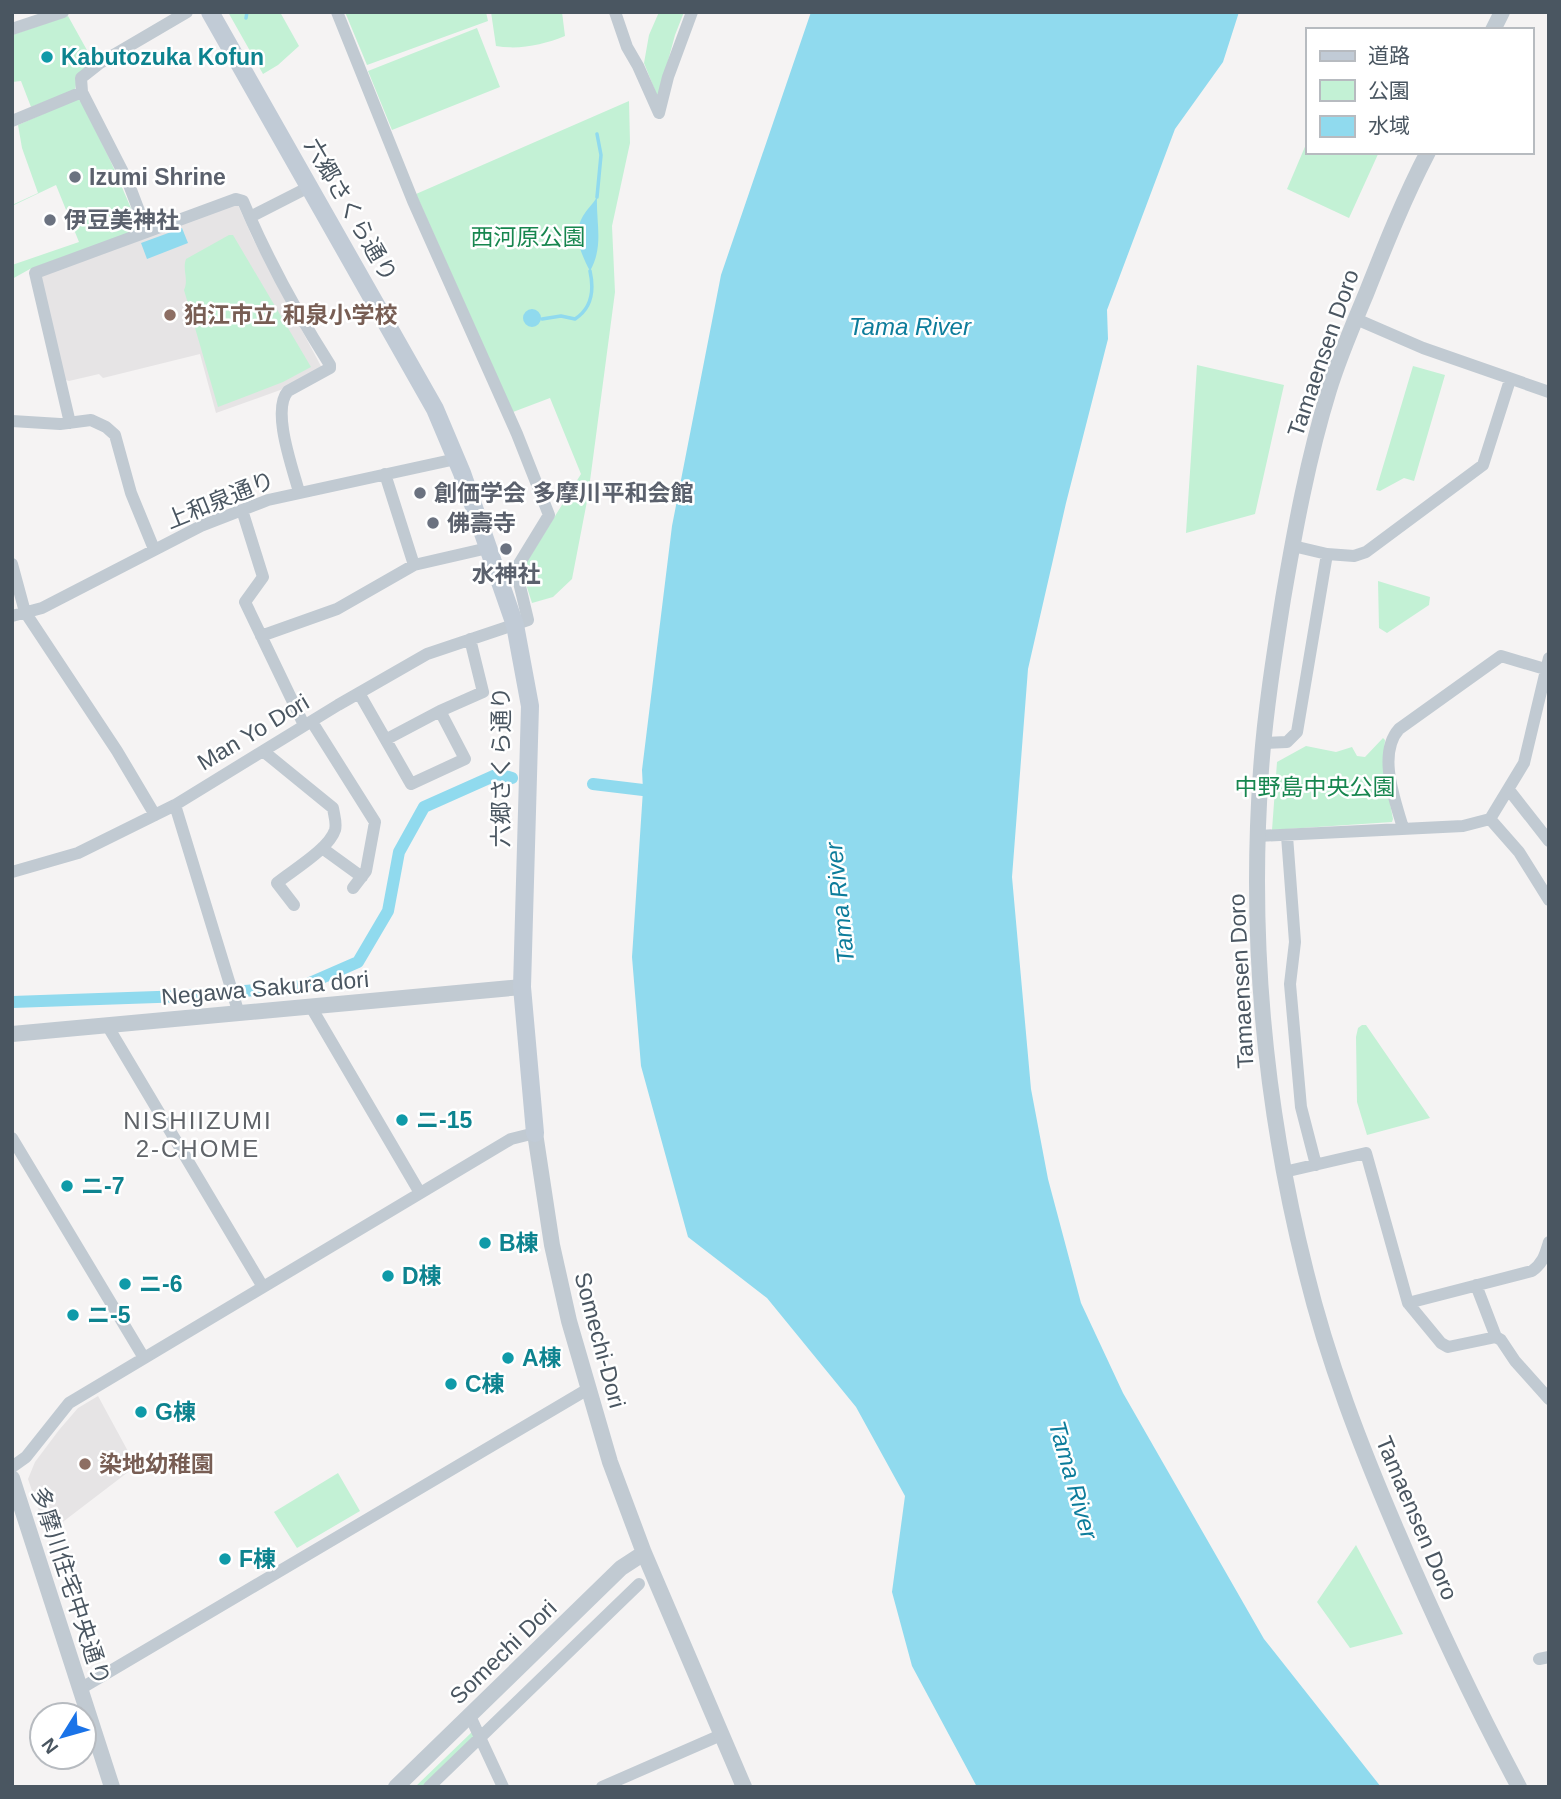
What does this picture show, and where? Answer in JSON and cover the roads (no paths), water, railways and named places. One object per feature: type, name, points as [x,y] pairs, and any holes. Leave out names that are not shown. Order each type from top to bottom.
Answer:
[{"type":"main road","name":"六郷さくら通り","points":[[210,12],[423,385],[456,459],[515,625],[530,706],[522,987],[535,1133]]},
{"type":"street","points":[[12,29],[63,12]]},
{"type":"street","points":[[147,232],[128,181],[82,92],[80,78],[100,63],[187,12]]},
{"type":"street","points":[[337,12],[413,201],[517,434],[549,515],[519,564],[518,578],[528,620],[515,625]]},
{"type":"street","points":[[615,12],[627,47],[659,113],[668,77],[692,12]]},
{"type":"street","points":[[1494,28],[1502,12]]},
{"type":"street","points":[[12,121],[82,92]]},
{"type":"street","name":"Tamaensen Doro","points":[[1427,154],[1405,195],[1329,388],[1304,483],[1273,662],[1261,767],[1257,916],[1259,979],[1271,1094],[1284,1171],[1306,1276],[1341,1392],[1362,1450],[1442,1636],[1519,1787]]},
{"type":"street","points":[[250,217],[309,187]]},
{"type":"street","points":[[70,423],[35,273],[236,199],[243,201],[303,321],[330,365],[330,368],[288,391],[284,396],[282,424],[299,492]]},
{"type":"street","points":[[1356,319],[1423,348],[1549,392]]},
{"type":"street","points":[[1293,545],[1327,554],[1354,556],[1366,552],[1483,465],[1510,380]]},
{"type":"street","points":[[12,421],[70,423],[91,420],[115,435],[131,493],[154,549]]},
{"type":"street","name":"上和泉通り","points":[[19,614],[42,608],[154,549],[242,510],[299,492],[456,459]]},
{"type":"street","points":[[385,474],[414,565]]},
{"type":"street","points":[[242,510],[263,577],[245,602],[308,723],[375,822],[366,871],[353,888]]},
{"type":"street","points":[[261,636],[337,609],[414,565],[488,548]]},
{"type":"street","points":[[1264,743],[1287,741],[1297,732],[1327,554]]},
{"type":"street","points":[[12,564],[19,614],[117,751],[155,815]]},
{"type":"street","name":"Man Yo Dori","points":[[12,872],[78,853],[175,805],[427,654],[515,625]]},
{"type":"street","points":[[387,739],[483,692],[470,639]]},
{"type":"street","points":[[1258,836],[1462,826],[1490,819],[1524,763],[1547,664],[1501,656],[1399,729],[1392,737],[1389,765],[1403,828]]},
{"type":"street","points":[[359,693],[411,784],[465,759],[440,711]]},
{"type":"street","points":[[263,751],[333,808],[336,827],[333,835],[322,848],[277,883],[295,905]]},
{"type":"street","points":[[1509,790],[1549,841]]},
{"type":"street","points":[[175,805],[237,1007]]},
{"type":"street","points":[[1490,819],[1519,852],[1549,900]]},
{"type":"street","points":[[1287,836],[1295,942],[1290,984],[1301,1107],[1316,1165]]},
{"type":"street","points":[[322,848],[362,877]]},
{"type":"street","name":"Negawa Sakura dori","points":[[12,1034],[107,1025],[237,1007],[311,1007],[522,987]]},
{"type":"street","points":[[311,1007],[420,1194]]},
{"type":"street","points":[[107,1025],[263,1287]]},
{"type":"street","points":[[12,1467],[26,1457],[69,1403],[511,1139],[535,1133]]},
{"type":"street","name":"Somechi-Dori","points":[[535,1133],[552,1245],[569,1321],[610,1462],[644,1553],[744,1787]]},
{"type":"street","points":[[12,1138],[144,1359]]},
{"type":"street","points":[[1284,1171],[1366,1153],[1408,1303],[1441,1343],[1448,1347],[1496,1337]]},
{"type":"street","points":[[1532,1271],[1540,1266],[1545,1258],[1549,1242]]},
{"type":"street","points":[[1408,1303],[1549,1266]]},
{"type":"street","points":[[1476,1285],[1496,1337],[1549,1399]]},
{"type":"street","points":[[80,1689],[588,1389]]},
{"type":"street","name":"多摩川住宅中央通り","points":[[12,1478],[15,1498],[111,1786]]},
{"type":"street","name":"Somechi Dori","points":[[396,1787],[621,1568],[644,1553]]},
{"type":"street","points":[[429,1787],[639,1584]]},
{"type":"street","points":[[470,1716],[503,1787]]},
{"type":"street","points":[[602,1787],[721,1735]]},
{"type":"water","name":"Tama River","points":[[811,12],[1239,12],[1223,62],[1175,129],[1107,310],[1108,339],[1066,503],[1028,669],[1012,877],[1031,1089],[1048,1179],[1081,1303],[1123,1393],[1264,1639],[1381,1787],[977,1787],[912,1666],[892,1592],[905,1496],[856,1407],[767,1298],[688,1237],[641,1066],[632,957],[642,770],[672,526],[721,275]]},
{"type":"water","points":[[597,197],[598,244],[590,271],[581,251],[578,230],[583,216]]},
{"type":"water","points":[[182,228],[188,243],[147,259],[141,243]]},
{"type":"water","points":[[532,309],[538,312],[541,318],[538,324],[532,327],[526,324],[523,318],[526,312]]},
{"type":"waterway","points":[[246,18],[247,12]]},
{"type":"waterway","points":[[597,134],[601,155],[597,197]]},
{"type":"waterway","points":[[542,319],[561,316],[575,319],[581,315],[590,298],[590,271]]},
{"type":"waterway","points":[[12,1002],[186,996],[303,986],[358,962],[388,911],[399,852],[424,807],[498,774],[512,778]]},
{"type":"waterway","points":[[593,784],[643,790]]},
{"type":"place","name":"Kabutozuka Kofun","points":[[47,57]]},
{"type":"place","name":"Izumi Shrine","points":[[75,177]]},
{"type":"place","name":"伊豆美神社","points":[[50,220]]},
{"type":"place","name":"狛江市立 和泉小学校","points":[[170,315]]},
{"type":"place","name":"創価学会 多摩川平和会館","points":[[420,493]]},
{"type":"place","name":"佛壽寺","points":[[433,523]]},
{"type":"place","name":"水神社","points":[[506,549]]},
{"type":"place","name":"ニ-15","points":[[402,1120]]},
{"type":"place","name":"ニ-7","points":[[67,1186]]},
{"type":"place","name":"B棟","points":[[485,1243]]},
{"type":"place","name":"D棟","points":[[388,1276]]},
{"type":"place","name":"ニ-6","points":[[125,1284]]},
{"type":"place","name":"ニ-5","points":[[73,1315]]},
{"type":"place","name":"A棟","points":[[508,1358]]},
{"type":"place","name":"C棟","points":[[451,1384]]},
{"type":"place","name":"G棟","points":[[141,1412]]},
{"type":"place","name":"染地幼稚園","points":[[85,1464]]},
{"type":"place","name":"F棟","points":[[225,1559]]},
{"type":"district","name":"NISHIIZUMI 2-CHOME","points":[[198,1135]]},
{"type":"park label","name":"西河原公園","points":[[528,237]]},
{"type":"park label","name":"中野島中央公園","points":[[1315,787]]}]
